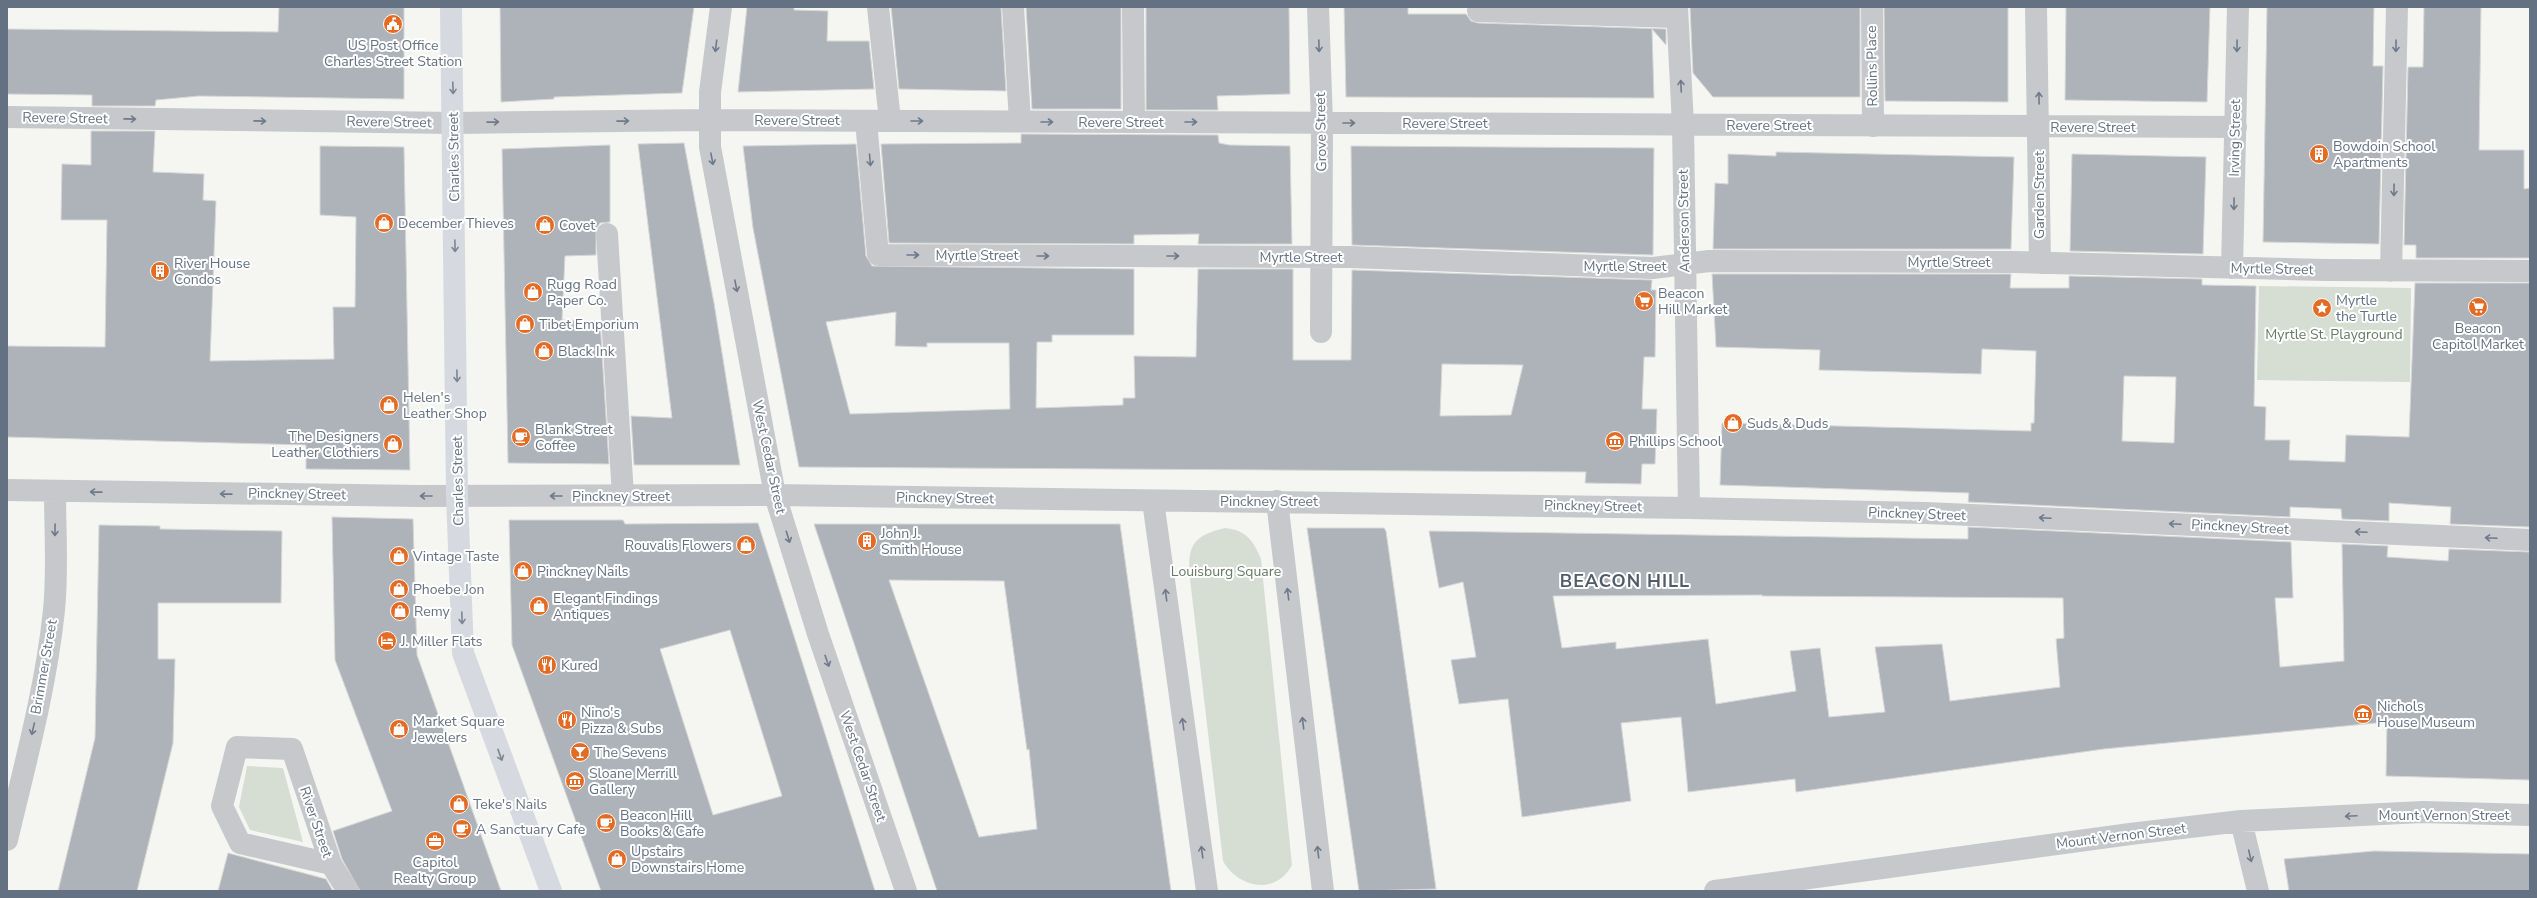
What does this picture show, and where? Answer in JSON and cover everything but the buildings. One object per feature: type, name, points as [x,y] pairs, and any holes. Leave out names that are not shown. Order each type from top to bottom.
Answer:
[{"type":"main road","name":"Charles Street","points":[[451,7],[454,123],[457,496],[462,652],[551,891]]},
{"type":"street","name":"West Cedar Street","points":[[721,7],[710,92],[710,147],[775,495],[818,634],[906,891]]},
{"type":"street","points":[[878,7],[890,121]]},
{"type":"street","points":[[1012,7],[1020,121]]},
{"type":"street","points":[[1133,7],[1134,122]]},
{"type":"street","name":"Grove Street","points":[[1318,7],[1322,123],[1321,332]]},
{"type":"street","name":"Rollins Place","points":[[1872,7],[1873,126]]},
{"type":"street","name":"Garden Street","points":[[2036,7],[2040,126],[2040,263]]},
{"type":"street","name":"Irving Street","points":[[2232,268],[2238,7]]},
{"type":"street","points":[[2391,271],[2397,7]]},
{"type":"street","points":[[1478,11],[1677,12]]},
{"type":"street","name":"Anderson Street","points":[[1677,12],[1683,125],[1689,508]]},
{"type":"street","name":"Revere Street","points":[[7,117],[454,123],[710,120],[2236,127]]},
{"type":"street","name":"Myrtle Street","points":[[866,121],[878,255],[1321,257],[1653,268],[1709,261],[2040,263],[2391,271],[2530,271]]},
{"type":"street","points":[[607,234],[623,496]]},
{"type":"street","name":"Pinckney Street","points":[[7,490],[55,492],[457,496],[775,495],[1153,502],[1277,501],[1689,508],[1934,514],[2530,540]]},
{"type":"street","name":"Brimmer Street","points":[[7,840],[42,693],[49,649],[54,608],[55,492]]},
{"type":"street","points":[[1277,501],[1323,891]]},
{"type":"street","points":[[1153,502],[1207,891]]},
{"type":"street","name":"River Street","points":[[331,864],[240,843],[222,806],[237,747],[292,749],[331,864],[348,891]]},
{"type":"street","name":"Mount Vernon Street","points":[[1715,891],[2130,834],[2241,821],[2424,812],[2530,815]]},
{"type":"street","points":[[2241,821],[2258,891]]},
{"type":"green space","name":"Myrtle St. Playground","points":[[2259,286],[2411,288],[2410,382],[2257,380]]},
{"type":"green space","name":"Louisburg Square","points":[[1225,528],[1238,531],[1248,537],[1255,546],[1261,559],[1292,865],[1285,875],[1277,881],[1267,884],[1257,885],[1247,882],[1230,870],[1223,861],[1189,568],[1191,550],[1194,544],[1205,535]]},
{"type":"green space","points":[[247,766],[283,768],[303,842],[250,830],[239,807]]},
{"type":"place","name":"US Post Office Charles Street Station","points":[[393,24]]},
{"type":"place","name":"Bowdoin School Apartments","points":[[2319,154]]},
{"type":"place","name":"December Thieves","points":[[384,223]]},
{"type":"place","name":"Covet","points":[[545,225]]},
{"type":"place","name":"River House Condos","points":[[160,271]]},
{"type":"place","name":"Rugg Road Paper Co.","points":[[533,292]]},
{"type":"place","name":"Beacon Hill Market","points":[[1644,301]]},
{"type":"place","name":"Beacon Capitol Market","points":[[2478,307]]},
{"type":"place","name":"Myrtle the Turtle","points":[[2322,308]]},
{"type":"place","name":"Tibet Emporium","points":[[525,324]]},
{"type":"place","name":"Black Ink","points":[[544,351]]},
{"type":"place","name":"Helen's Leather Shop","points":[[389,405]]},
{"type":"place","name":"Suds & Duds","points":[[1733,423]]},
{"type":"place","name":"Blank Street Coffee","points":[[521,437]]},
{"type":"place","name":"Phillips School","points":[[1615,441]]},
{"type":"place","name":"The Designers Leather Clothiers","points":[[393,444]]},
{"type":"place","name":"John J. Smith House","points":[[867,541]]},
{"type":"place","name":"Rouvalis Flowers","points":[[746,545]]},
{"type":"place","name":"Vintage Taste","points":[[399,556]]},
{"type":"place","name":"Pinckney Nails","points":[[523,571]]},
{"type":"place","name":"Phoebe Jon","points":[[399,589]]},
{"type":"place","name":"Elegant Findings Antiques","points":[[539,606]]},
{"type":"place","name":"Remy","points":[[400,611]]},
{"type":"place","name":"J. Miller Flats","points":[[387,641]]},
{"type":"place","name":"Kured","points":[[547,665]]},
{"type":"place","name":"Nichols House Museum","points":[[2363,714]]},
{"type":"place","name":"Nino's Pizza & Subs","points":[[567,720]]},
{"type":"place","name":"Market Square Jewelers","points":[[399,729]]},
{"type":"place","name":"The Sevens","points":[[580,752]]},
{"type":"place","name":"Sloane Merrill Gallery","points":[[575,781]]},
{"type":"place","name":"Teke's Nails","points":[[459,804]]},
{"type":"place","name":"Beacon Hill Books & Cafe","points":[[606,823]]},
{"type":"place","name":"A Sanctuary Cafe","points":[[462,829]]},
{"type":"place","name":"Capitol Realty Group","points":[[435,841]]},
{"type":"place","name":"Upstairs Downstairs Home","points":[[617,859]]},
{"type":"district","name":"BEACON HILL","points":[[1625,581]]}]
